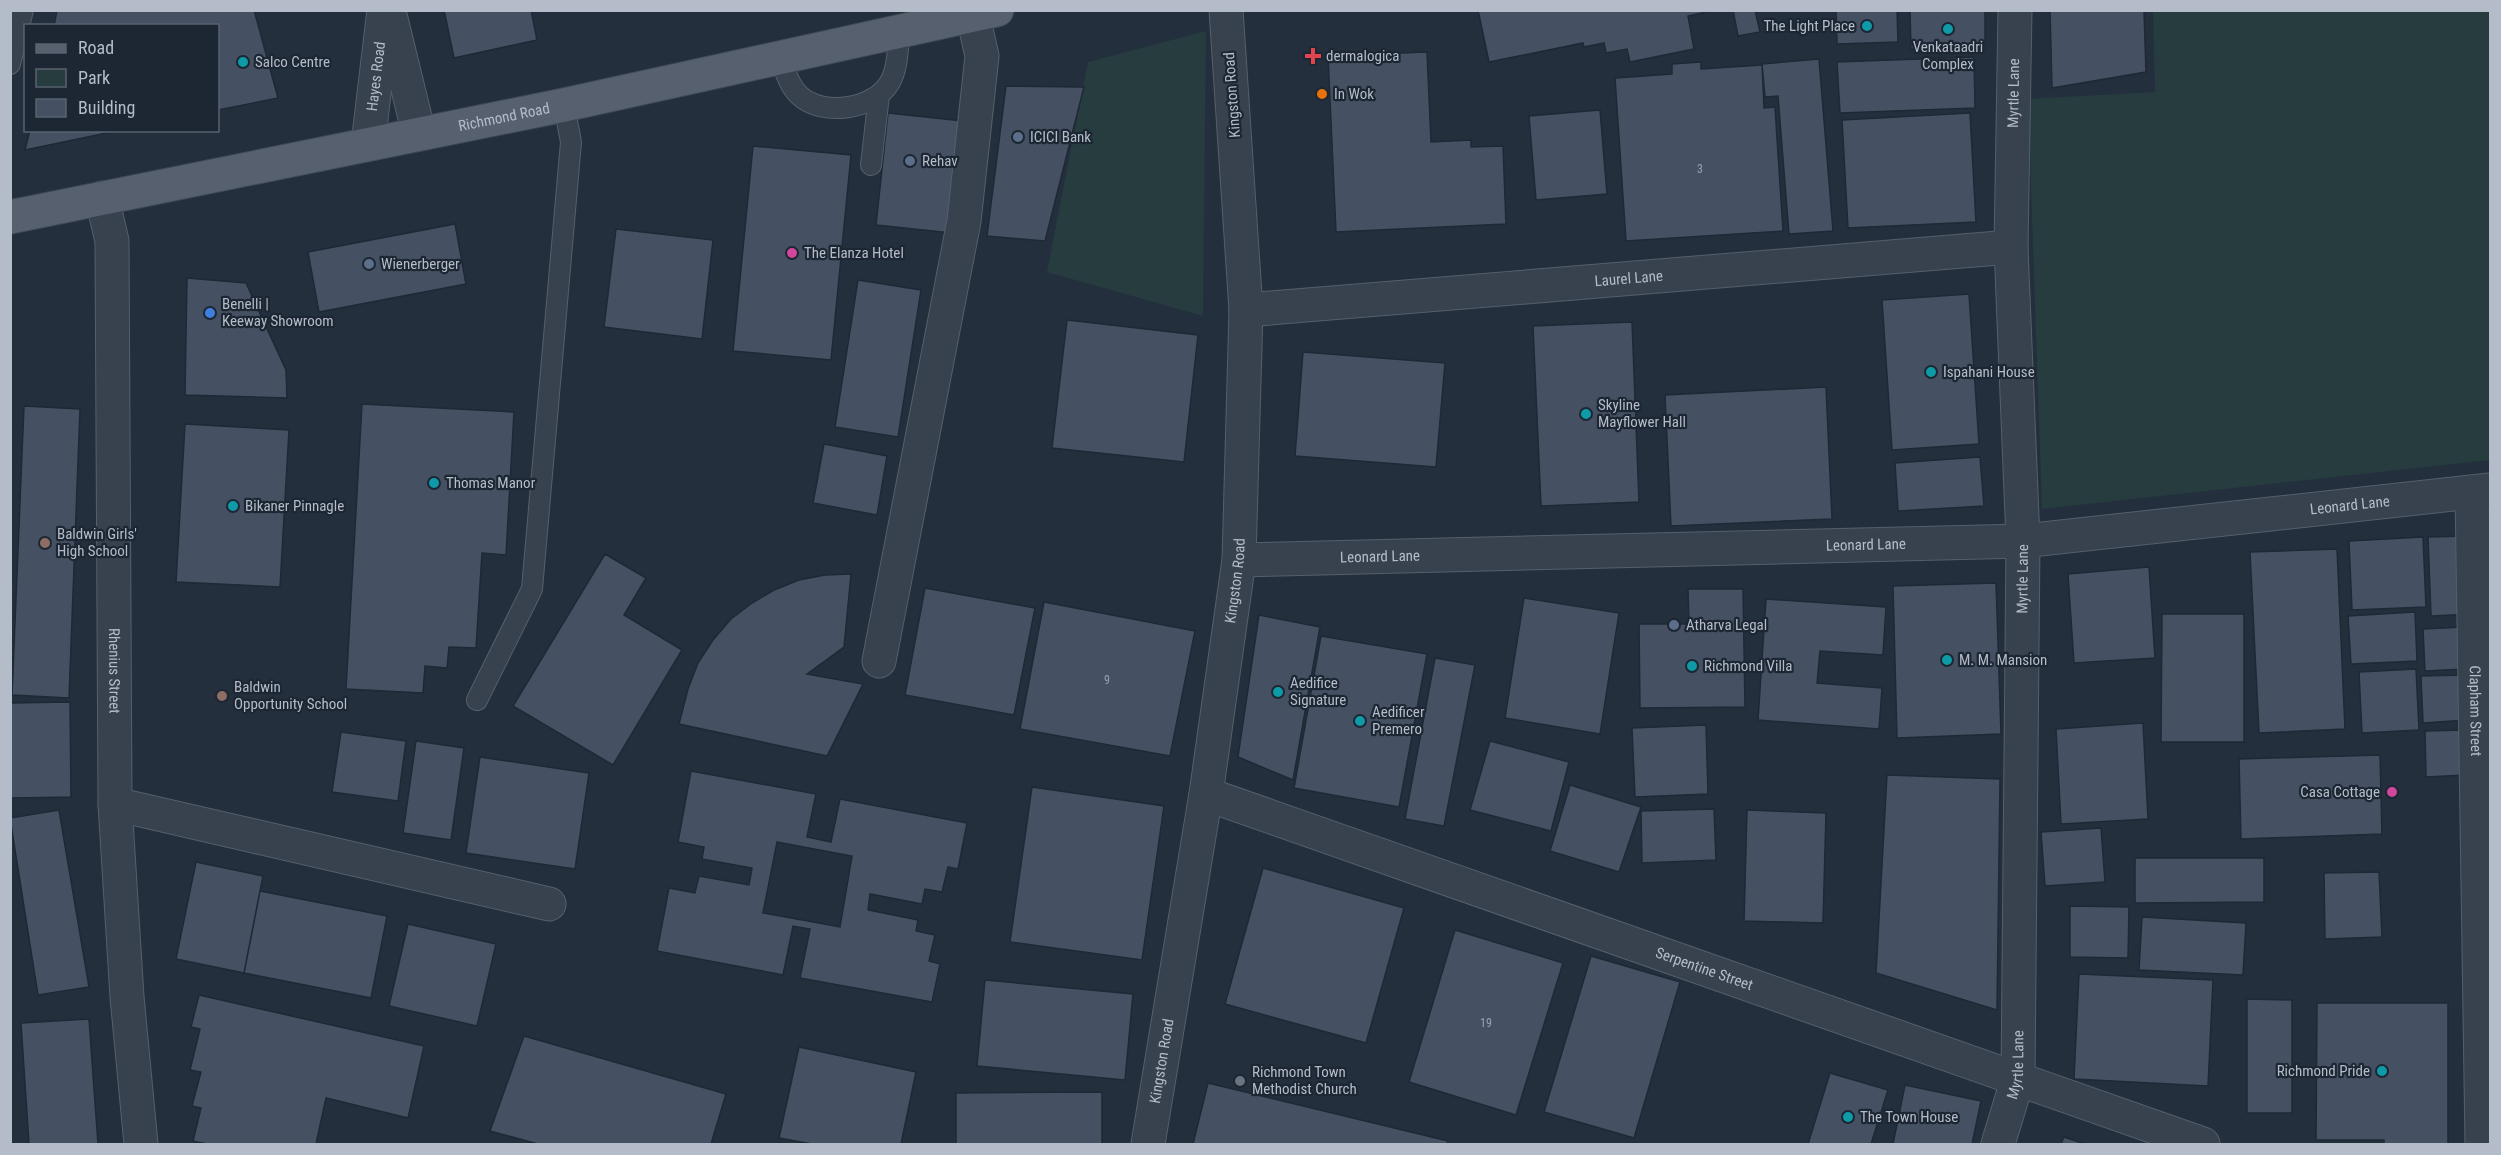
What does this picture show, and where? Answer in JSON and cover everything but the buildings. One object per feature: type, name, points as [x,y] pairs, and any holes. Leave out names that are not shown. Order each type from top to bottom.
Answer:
[{"type":"main road","name":"Richmond Road","points":[[10,217],[564,105],[985,13]]},
{"type":"street","name":"Hayes Road","points":[[368,144],[384,10]]},
{"type":"street","name":"Hayes Road","points":[[389,10],[419,134]]},
{"type":"street","name":"Kingston Road","points":[[1148,1144],[1206,794],[1239,560],[1246,310],[1226,10]]},
{"type":"street","name":"Myrtle Lane","points":[[1998,1144],[2018,1078],[2024,541],[2012,247],[2015,10]]},
{"type":"street","points":[[879,661],[964,220],[985,13]]},
{"type":"street","name":"Rhenius Street","points":[[102,198],[112,241],[115,804],[127,997],[141,1144]]},
{"type":"street","name":"Laurel Lane","points":[[1246,310],[2012,247]]},
{"type":"street","name":"Leonard Lane","points":[[1239,560],[2024,541],[2481,491]]},
{"type":"street","name":"Clapham Street","points":[[2481,491],[2482,1144]]},
{"type":"street","name":"Serpentine Street","points":[[1206,794],[2203,1144]]},
{"type":"street","points":[[115,804],[549,904]]},
{"type":"lane","points":[[10,64],[23,10]]},
{"type":"lane","points":[[780,58],[798,95],[811,104],[823,107],[842,107],[864,103],[879,95],[894,74],[899,32]]},
{"type":"lane","points":[[871,165],[879,95]]},
{"type":"lane","points":[[477,700],[532,589],[571,142],[564,105]]},
{"type":"green space","points":[[2153,11],[2490,11],[2490,460],[2042,509],[2028,99],[2155,92]]},
{"type":"green space","points":[[1206,31],[1203,316],[1047,272],[1088,62]]},
{"type":"place","name":"The Light Place","points":[[1867,26]]},
{"type":"place","name":"Venkataadri Complex","points":[[1948,29]]},
{"type":"place","name":"dermalogica","points":[[1313,56]]},
{"type":"place","name":"Salco Centre","points":[[243,62]]},
{"type":"place","name":"In Wok","points":[[1322,94]]},
{"type":"place","name":"ICICI Bank","points":[[1018,137]]},
{"type":"place","name":"Rehav","points":[[910,161]]},
{"type":"place","name":"The Elanza Hotel","points":[[792,253]]},
{"type":"place","name":"Wienerberger","points":[[369,264]]},
{"type":"place","name":"Benelli | Keeway Showroom","points":[[210,313]]},
{"type":"place","name":"Ispahani House","points":[[1931,372]]},
{"type":"place","name":"Skyline Mayflower Hall","points":[[1586,414]]},
{"type":"place","name":"Thomas Manor","points":[[434,483]]},
{"type":"place","name":"Bikaner Pinnagle","points":[[233,506]]},
{"type":"place","name":"Baldwin Girls' High School","points":[[45,543]]},
{"type":"place","name":"Atharva Legal","points":[[1674,625]]},
{"type":"place","name":"M. M. Mansion","points":[[1947,660]]},
{"type":"place","name":"Richmond Villa","points":[[1692,666]]},
{"type":"place","name":"Aedifice Signature","points":[[1278,692]]},
{"type":"place","name":"Baldwin Opportunity School","points":[[222,696]]},
{"type":"place","name":"Aedificer Premero","points":[[1360,721]]},
{"type":"place","name":"Casa Cottage","points":[[2392,792]]},
{"type":"place","name":"Richmond Pride","points":[[2382,1071]]},
{"type":"place","name":"Richmond Town Methodist Church","points":[[1240,1081]]},
{"type":"place","name":"The Town House","points":[[1848,1117]]}]
